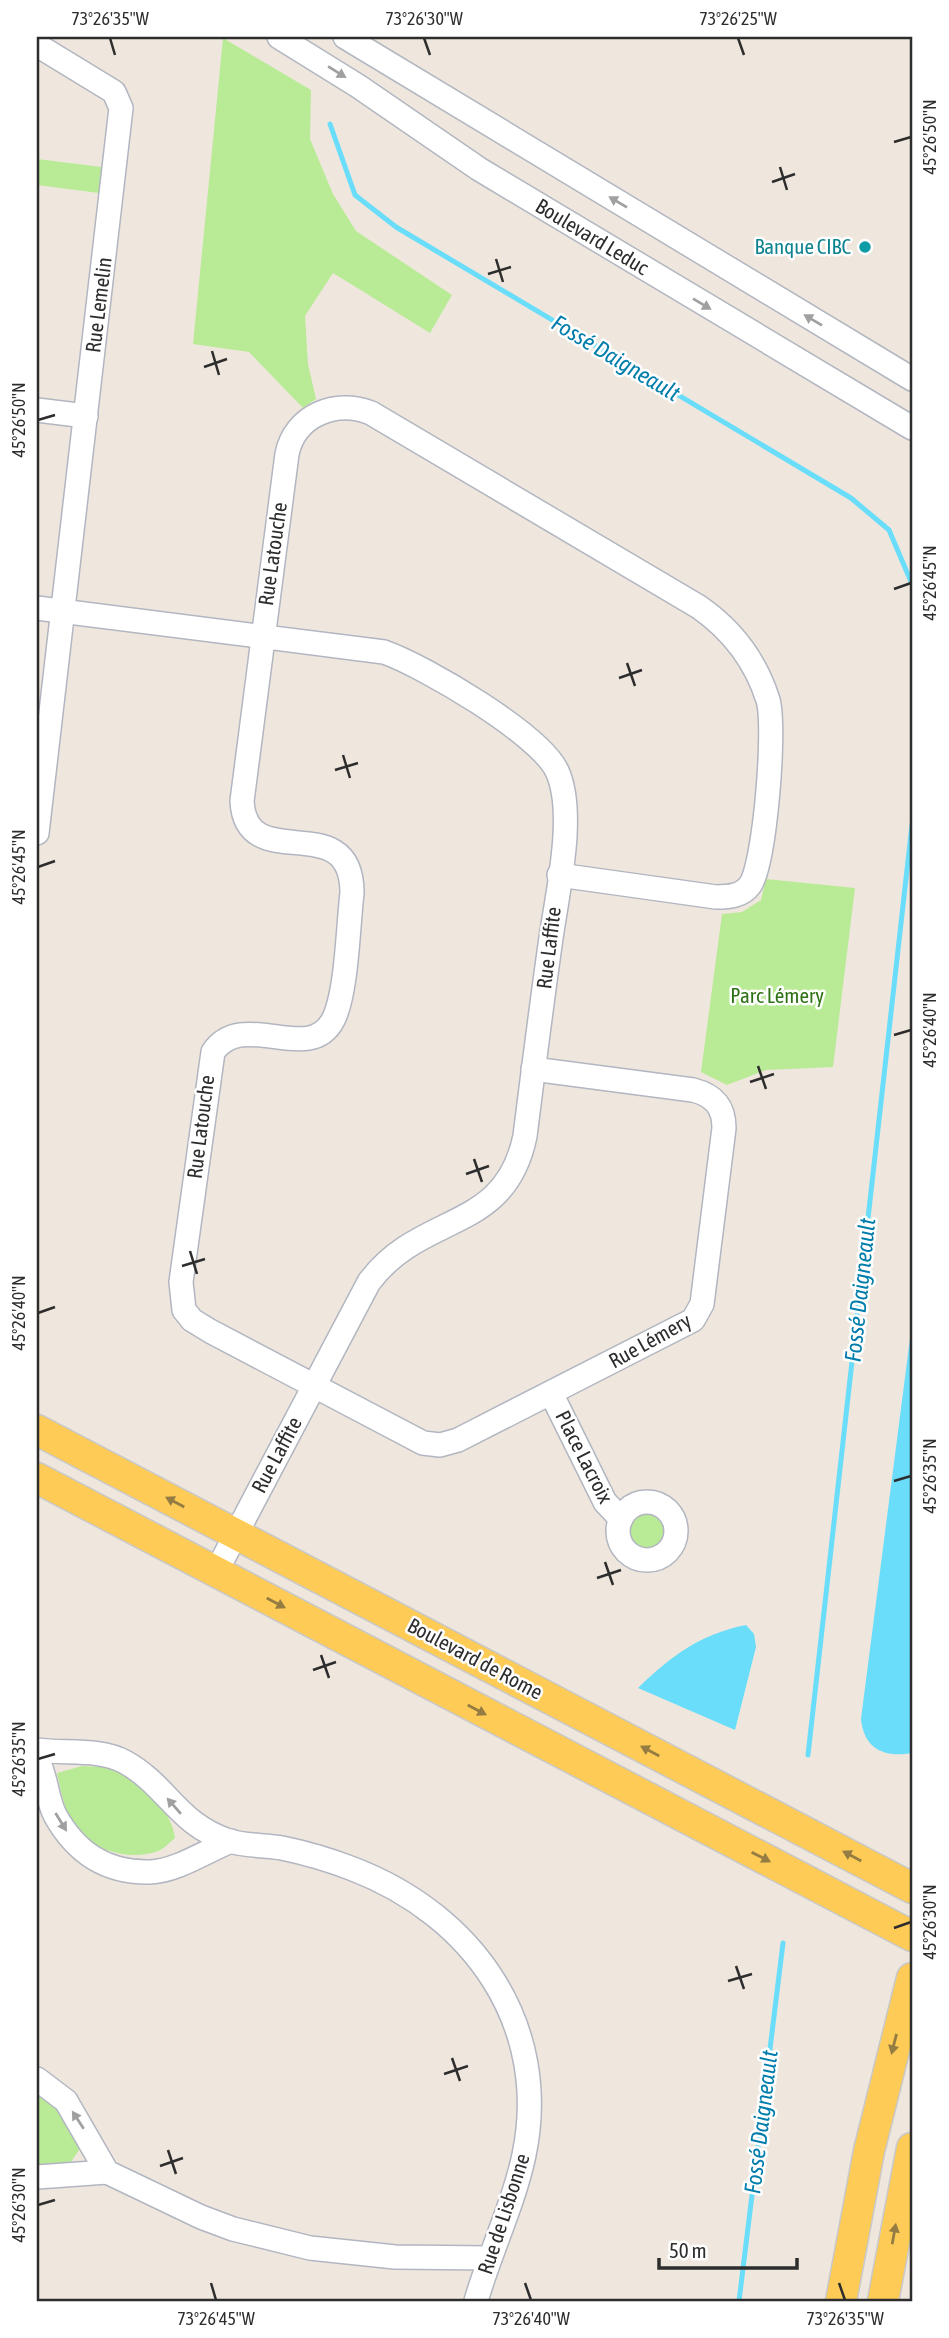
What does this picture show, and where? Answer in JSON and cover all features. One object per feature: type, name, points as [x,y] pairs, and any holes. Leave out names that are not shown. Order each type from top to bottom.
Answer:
[{"type":"main road","name":"Boulevard de Rome","points":[[37,1430],[912,1888]]},
{"type":"main road","name":"Boulevard de Rome","points":[[37,1478],[912,1936]]},
{"type":"main road","points":[[841,2301],[869,2151],[912,1978]]},
{"type":"main road","points":[[883,2301],[912,2148]]},
{"type":"street","name":"Boulevard Leduc","points":[[279,37],[358,86],[468,162],[912,428]]},
{"type":"street","name":"Boulevard Leduc","points":[[345,37],[912,379]]},
{"type":"street","name":"Rue Lemelin","points":[[37,45],[114,92],[121,104],[64,611],[37,822]]},
{"type":"street","name":"Rue Latouche","points":[[313,1386],[197,1324],[184,1310],[180,1294],[213,1052],[224,1039],[237,1034],[295,1039],[318,1035],[330,1025],[336,1012],[342,980],[352,893],[352,879],[345,859],[328,847],[259,835],[244,814],[243,792],[288,448],[294,434],[309,419],[340,407],[371,414],[699,607],[720,623],[742,648],[757,673],[772,721],[773,741],[757,867],[751,883],[736,895],[716,897],[559,875]]},
{"type":"street","points":[[37,410],[86,416]]},
{"type":"street","name":"Rue Laffite","points":[[37,608],[363,648],[394,656],[525,734],[547,754],[562,786],[565,811],[559,875],[522,1153],[512,1177],[486,1205],[410,1243],[379,1269],[362,1293],[216,1572]]},
{"type":"street","name":"Rue Lémery","points":[[313,1386],[431,1445],[458,1440],[674,1332],[693,1320],[700,1310],[724,1120],[712,1097],[693,1090],[533,1069]]},
{"type":"street","name":"Place Lacroix","points":[[551,1393],[605,1502],[621,1519]]},
{"type":"street","name":"Rue de Lisbonne","points":[[37,1750],[95,1754],[125,1762],[163,1793],[192,1824],[231,1842],[304,1853],[365,1875],[420,1904],[469,1945],[492,1976],[521,2041],[530,2107],[516,2189],[477,2301]]},
{"type":"street","points":[[37,1759],[55,1814],[86,1856],[100,1863],[151,1872],[177,1865],[231,1842]]},
{"type":"street","points":[[37,2079],[65,2101],[107,2172]]},
{"type":"street","points":[[37,2177],[107,2172],[201,2217],[271,2240],[353,2254],[490,2258]]},
{"type":"green space","points":[[223,38],[311,90],[310,139],[333,194],[356,231],[452,295],[430,333],[333,273],[305,316],[308,364],[316,399],[303,408],[249,352],[193,344]]},
{"type":"green space","points":[[37,159],[102,167],[99,193],[37,185]]},
{"type":"green space","name":"Parc Lémery","points":[[766,879],[855,888],[833,1067],[766,1070],[727,1085],[701,1072],[722,914],[742,912],[761,900]]},
{"type":"green space","points":[[647,1514],[659,1519],[664,1531],[659,1543],[647,1548],[635,1543],[630,1531],[635,1519]]},
{"type":"green space","points":[[82,1766],[110,1768],[142,1786],[168,1816],[175,1838],[158,1851],[135,1855],[112,1852],[90,1841],[81,1834],[71,1819],[63,1800],[57,1773]]},
{"type":"green space","points":[[37,2093],[64,2118],[74,2133],[79,2150],[69,2165],[37,2167]]},
{"type":"water","points":[[912,1323],[912,1753],[893,1754],[871,1744],[866,1738],[861,1719]]},
{"type":"water","points":[[746,1625],[754,1634],[756,1647],[735,1730],[638,1688],[662,1666],[700,1640]]},
{"type":"waterway","name":"Fossé Daigneault","points":[[330,124],[355,195],[396,227],[851,498],[889,530],[912,584]]},
{"type":"waterway","name":"Fossé Daigneault","points":[[808,1755],[912,825]]},
{"type":"waterway","name":"Fossé Daigneault","points":[[739,2301],[783,1943]]},
{"type":"place","name":"Banque CIBC","points":[[865,247]]}]
